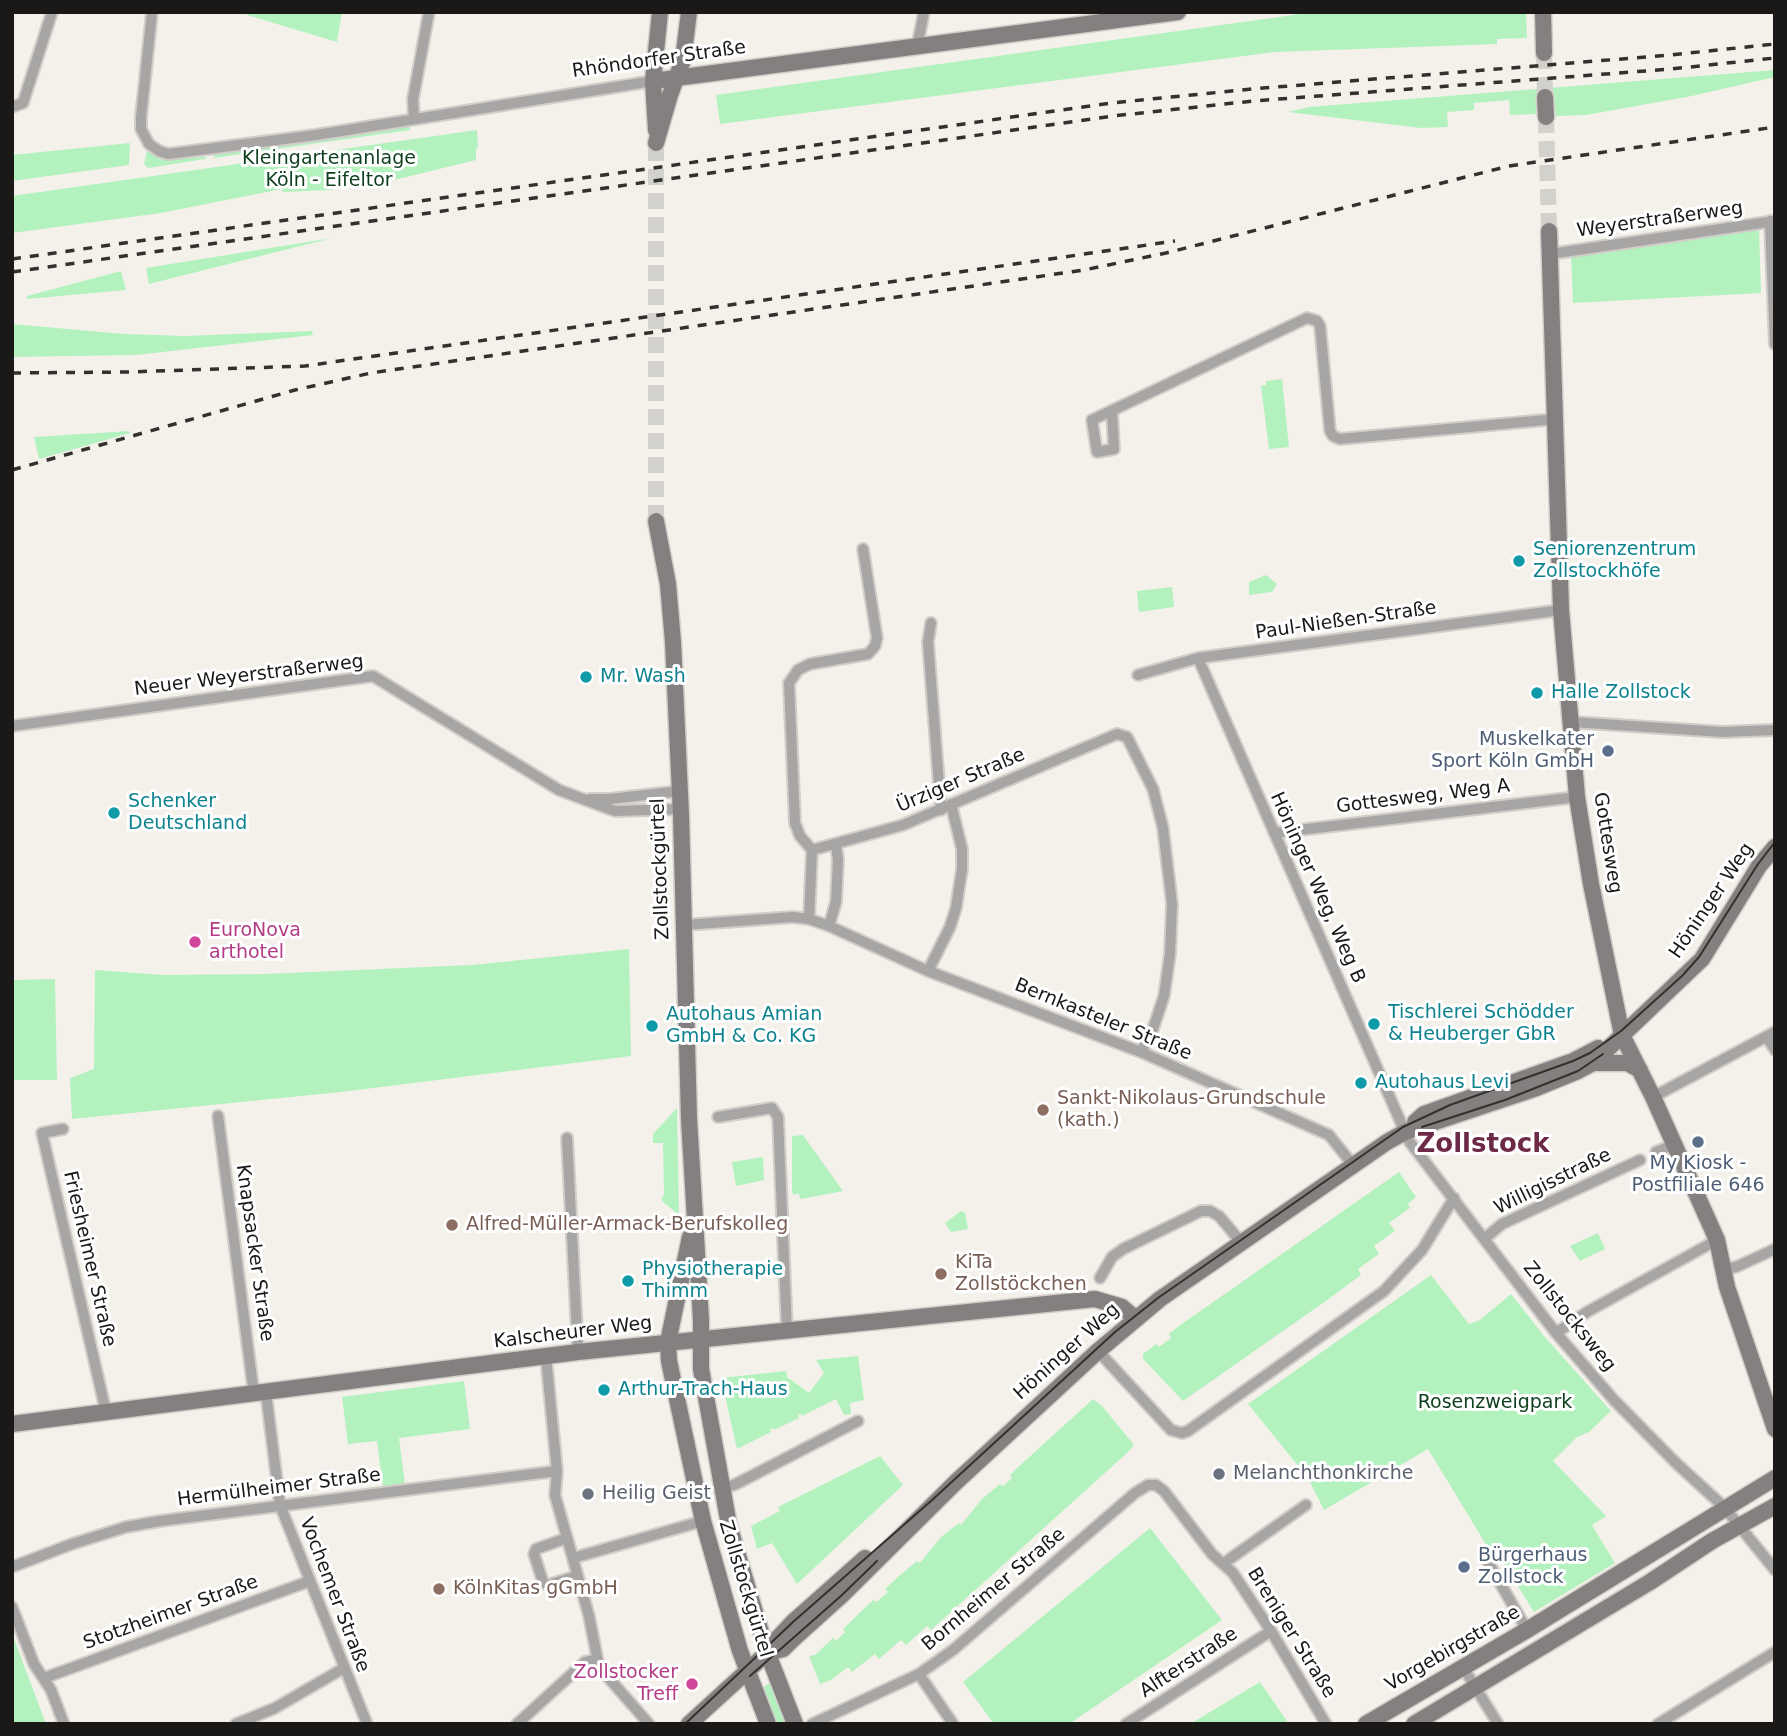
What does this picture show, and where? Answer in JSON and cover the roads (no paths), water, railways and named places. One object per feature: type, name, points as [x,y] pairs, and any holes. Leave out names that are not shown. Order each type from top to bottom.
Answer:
[{"type":"street","points":[[12,107],[23,103],[52,12]]},
{"type":"street","name":"Rhöndorfer Straße","points":[[152,12],[141,129],[149,144],[159,151],[177,155],[653,81],[1146,14],[1178,12]]},
{"type":"street","points":[[414,119],[414,99],[429,12]]},
{"type":"street","points":[[660,12],[653,81],[656,143],[683,60],[689,12]]},
{"type":"street","points":[[917,47],[925,12]]},
{"type":"street","points":[[1543,12],[1544,53]]},
{"type":"street","points":[[1545,97],[1546,117]]},
{"type":"street","points":[[1772,221],[1775,344]]},
{"type":"street","name":"Weyerstraßerweg","points":[[1550,254],[1772,221]]},
{"type":"street","name":"Gottesweg","points":[[1549,231],[1561,610],[1577,797],[1591,884],[1622,1035],[1675,1144],[1717,1240],[1727,1287],[1775,1429]]},
{"type":"street","points":[[1112,412],[1307,318],[1317,321],[1320,326],[1330,431],[1340,439],[1556,419]]},
{"type":"street","name":"Zollstockgürtel","points":[[656,521],[668,584],[673,642],[701,1369],[722,1489],[736,1550],[767,1653],[795,1724]]},
{"type":"street","points":[[809,919],[811,850],[800,836],[795,823],[789,684],[798,670],[810,664],[868,654],[875,646],[877,638],[863,549]]},
{"type":"street","name":"Paul-Nießen-Straße","points":[[1138,675],[1198,658],[1561,610]]},
{"type":"street","points":[[931,623],[928,642],[941,810]]},
{"type":"street","name":"Höninger Weg, Weg B","points":[[1198,658],[1405,1132]]},
{"type":"street","name":"Neuer Weyerstraßerweg","points":[[12,726],[366,676],[380,679],[559,790],[615,811],[680,809]]},
{"type":"street","points":[[1572,722],[1723,732],[1775,730]]},
{"type":"street","name":"Ürziger Straße","points":[[811,850],[903,825],[1117,734],[1127,737],[1153,789],[1163,828],[1172,904],[1170,954],[1164,996],[1153,1029],[1141,1052]]},
{"type":"street","name":"Neuer Weyerstraßerweg","points":[[583,799],[610,799],[680,791]]},
{"type":"street","name":"Gottesweg, Weg A","points":[[1274,833],[1577,797]]},
{"type":"street","points":[[928,971],[950,928],[960,882],[962,849],[951,804]]},
{"type":"street","points":[[829,926],[836,902],[836,845]]},
{"type":"street","name":"Höninger Weg","points":[[1405,1132],[1505,1100],[1593,1063],[1702,959],[1759,866],[1775,847]]},
{"type":"street","name":"Bernkasteler Straße","points":[[684,925],[793,917],[829,926],[928,971],[1141,1052],[1329,1135],[1353,1165]]},
{"type":"street","points":[[1653,1097],[1771,1034],[1775,1050]]},
{"type":"street","name":"Höninger Weg","points":[[689,1724],[767,1653],[783,1648],[842,1595],[932,1506],[1135,1318],[1241,1242],[1405,1132],[1424,1114],[1573,1061],[1622,1035]]},
{"type":"street","points":[[1593,1063],[1627,1063],[1640,1070]]},
{"type":"street","points":[[718,1117],[772,1108],[778,1117],[787,1332]]},
{"type":"street","name":"Knapsacker Straße","points":[[218,1116],[260,1394]]},
{"type":"street","name":"Friesheimer Straße","points":[[63,1129],[43,1133],[106,1412]]},
{"type":"street","name":"Zollstocksweg","points":[[1405,1132],[1556,1333],[1614,1400],[1741,1525],[1775,1570]]},
{"type":"street","points":[[567,1138],[578,1352]]},
{"type":"street","points":[[1656,1152],[1675,1144]]},
{"type":"street","name":"Willigisstraße","points":[[1484,1239],[1502,1224],[1640,1160]]},
{"type":"street","points":[[1098,1351],[1171,1430],[1182,1433],[1198,1425],[1384,1291],[1422,1251],[1454,1198]]},
{"type":"street","name":"Höninger Weg","points":[[1100,1278],[1112,1257],[1122,1249],[1201,1210],[1219,1216],[1241,1242]]},
{"type":"street","name":"Zollstockgürtel","points":[[694,1218],[668,1342],[669,1361],[703,1521],[748,1671],[768,1724]]},
{"type":"street","points":[[1556,1333],[1587,1312],[1717,1240]]},
{"type":"street","points":[[1724,1269],[1736,1267],[1775,1249]]},
{"type":"street","name":"Kalscheurer Weg","points":[[12,1424],[578,1352],[1095,1300],[1122,1307],[1135,1318]]},
{"type":"street","points":[[546,1357],[555,1438],[555,1495],[589,1616],[597,1659],[603,1673],[649,1724]]},
{"type":"street","name":"Vochemer Straße","points":[[260,1394],[280,1505],[367,1724]]},
{"type":"street","points":[[722,1489],[858,1421]]},
{"type":"street","name":"Hermülheimer Straße","points":[[12,1567],[126,1527],[557,1471]]},
{"type":"street","name":"Vorgebirgstraße","points":[[1366,1724],[1527,1630],[1775,1478]]},
{"type":"street","name":"Breniger Straße","points":[[1148,1485],[1156,1485],[1164,1491],[1212,1553],[1233,1573],[1326,1724]]},
{"type":"street","name":"Bornheimer Straße","points":[[812,1724],[919,1674],[954,1650],[1135,1493],[1148,1485]]},
{"type":"street","name":"Breniger Straße","points":[[1224,1563],[1306,1505]]},
{"type":"street","points":[[1414,1724],[1775,1506]]},
{"type":"street","points":[[573,1558],[703,1521]]},
{"type":"street","points":[[567,1538],[536,1549],[534,1554],[544,1582],[548,1585],[577,1577]]},
{"type":"street","points":[[1488,1562],[1527,1630]]},
{"type":"street","name":"Stotzheimer Straße","points":[[44,1678],[310,1581]]},
{"type":"street","points":[[12,1607],[33,1664],[51,1690],[64,1724]]},
{"type":"street","name":"Alfterstraße","points":[[1126,1724],[1271,1631]]},
{"type":"street","points":[[1658,1724],[1775,1652]]},
{"type":"street","points":[[517,1724],[585,1662],[597,1659]]},
{"type":"street","points":[[1463,1667],[1498,1724]]},
{"type":"street","points":[[236,1724],[275,1708],[344,1668]]},
{"type":"street","points":[[919,1674],[953,1724]]},
{"type":"water","points":[[656,872],[664,872],[666,919],[658,920]]},
{"type":"tunnel","points":[[1544,53],[1545,97]]},
{"type":"tunnel","points":[[1546,117],[1549,231]]},
{"type":"tunnel","points":[[656,143],[656,521]]},
{"type":"tram line","points":[[685,1724],[793,1622],[931,1501],[1115,1332],[1158,1298],[1403,1127],[1450,1105],[1573,1061],[1590,1053],[1621,1031],[1699,957],[1775,842]]},
{"type":"tram line","points":[[1422,1127],[1505,1100],[1578,1071],[1603,1054]]},
{"type":"tram line","points":[[750,1676],[877,1561]]},
{"type":"railway","points":[[12,259],[1111,103],[1775,44]]},
{"type":"railway","points":[[12,272],[1113,116],[1253,101],[1671,69],[1775,58]]},
{"type":"railway","points":[[12,470],[295,390],[371,373],[1084,270],[1166,253],[1509,166],[1775,127]]},
{"type":"railway","points":[[12,373],[305,366],[1175,241]]},
{"type":"place","name":"Seniorenzentrum Zollstockhöfe","points":[[1519,561]]},
{"type":"place","name":"Mr. Wash","points":[[586,677]]},
{"type":"place","name":"Halle Zollstock","points":[[1537,693]]},
{"type":"place","name":"Muskelkater Sport Köln GmbH","points":[[1608,751]]},
{"type":"place","name":"Schenker Deutschland","points":[[114,813]]},
{"type":"place","name":"EuroNova arthotel","points":[[195,942]]},
{"type":"place","name":"Tischlerei Schödder & Heuberger GbR","points":[[1374,1024]]},
{"type":"place","name":"Autohaus Amian GmbH & Co. KG","points":[[652,1026]]},
{"type":"place","name":"Autohaus Levi","points":[[1361,1083]]},
{"type":"place","name":"Sankt-Nikolaus-Grundschule (kath.)","points":[[1043,1110]]},
{"type":"place","name":"My Kiosk - Postfiliale 646","points":[[1698,1142]]},
{"type":"place","name":"Alfred-Müller-Armack-Berufskolleg","points":[[452,1225]]},
{"type":"place","name":"KiTa Zollstöckchen","points":[[941,1274]]},
{"type":"place","name":"Physiotherapie Thimm","points":[[628,1281]]},
{"type":"place","name":"Arthur-Trach-Haus","points":[[604,1390]]},
{"type":"place","name":"Melanchthonkirche","points":[[1219,1474]]},
{"type":"place","name":"Heilig Geist","points":[[588,1494]]},
{"type":"place","name":"Bürgerhaus Zollstock","points":[[1464,1567]]},
{"type":"place","name":"KölnKitas gGmbH","points":[[439,1589]]},
{"type":"place","name":"Zollstocker Treff","points":[[692,1684]]},
{"type":"district","name":"Zollstock","points":[[1483,1145]]},
{"type":"park label","name":"Kleingartenanlage Köln - Eifeltor","points":[[329,170]]},
{"type":"park label","name":"Rosenzweigpark","points":[[1495,1403]]}]
